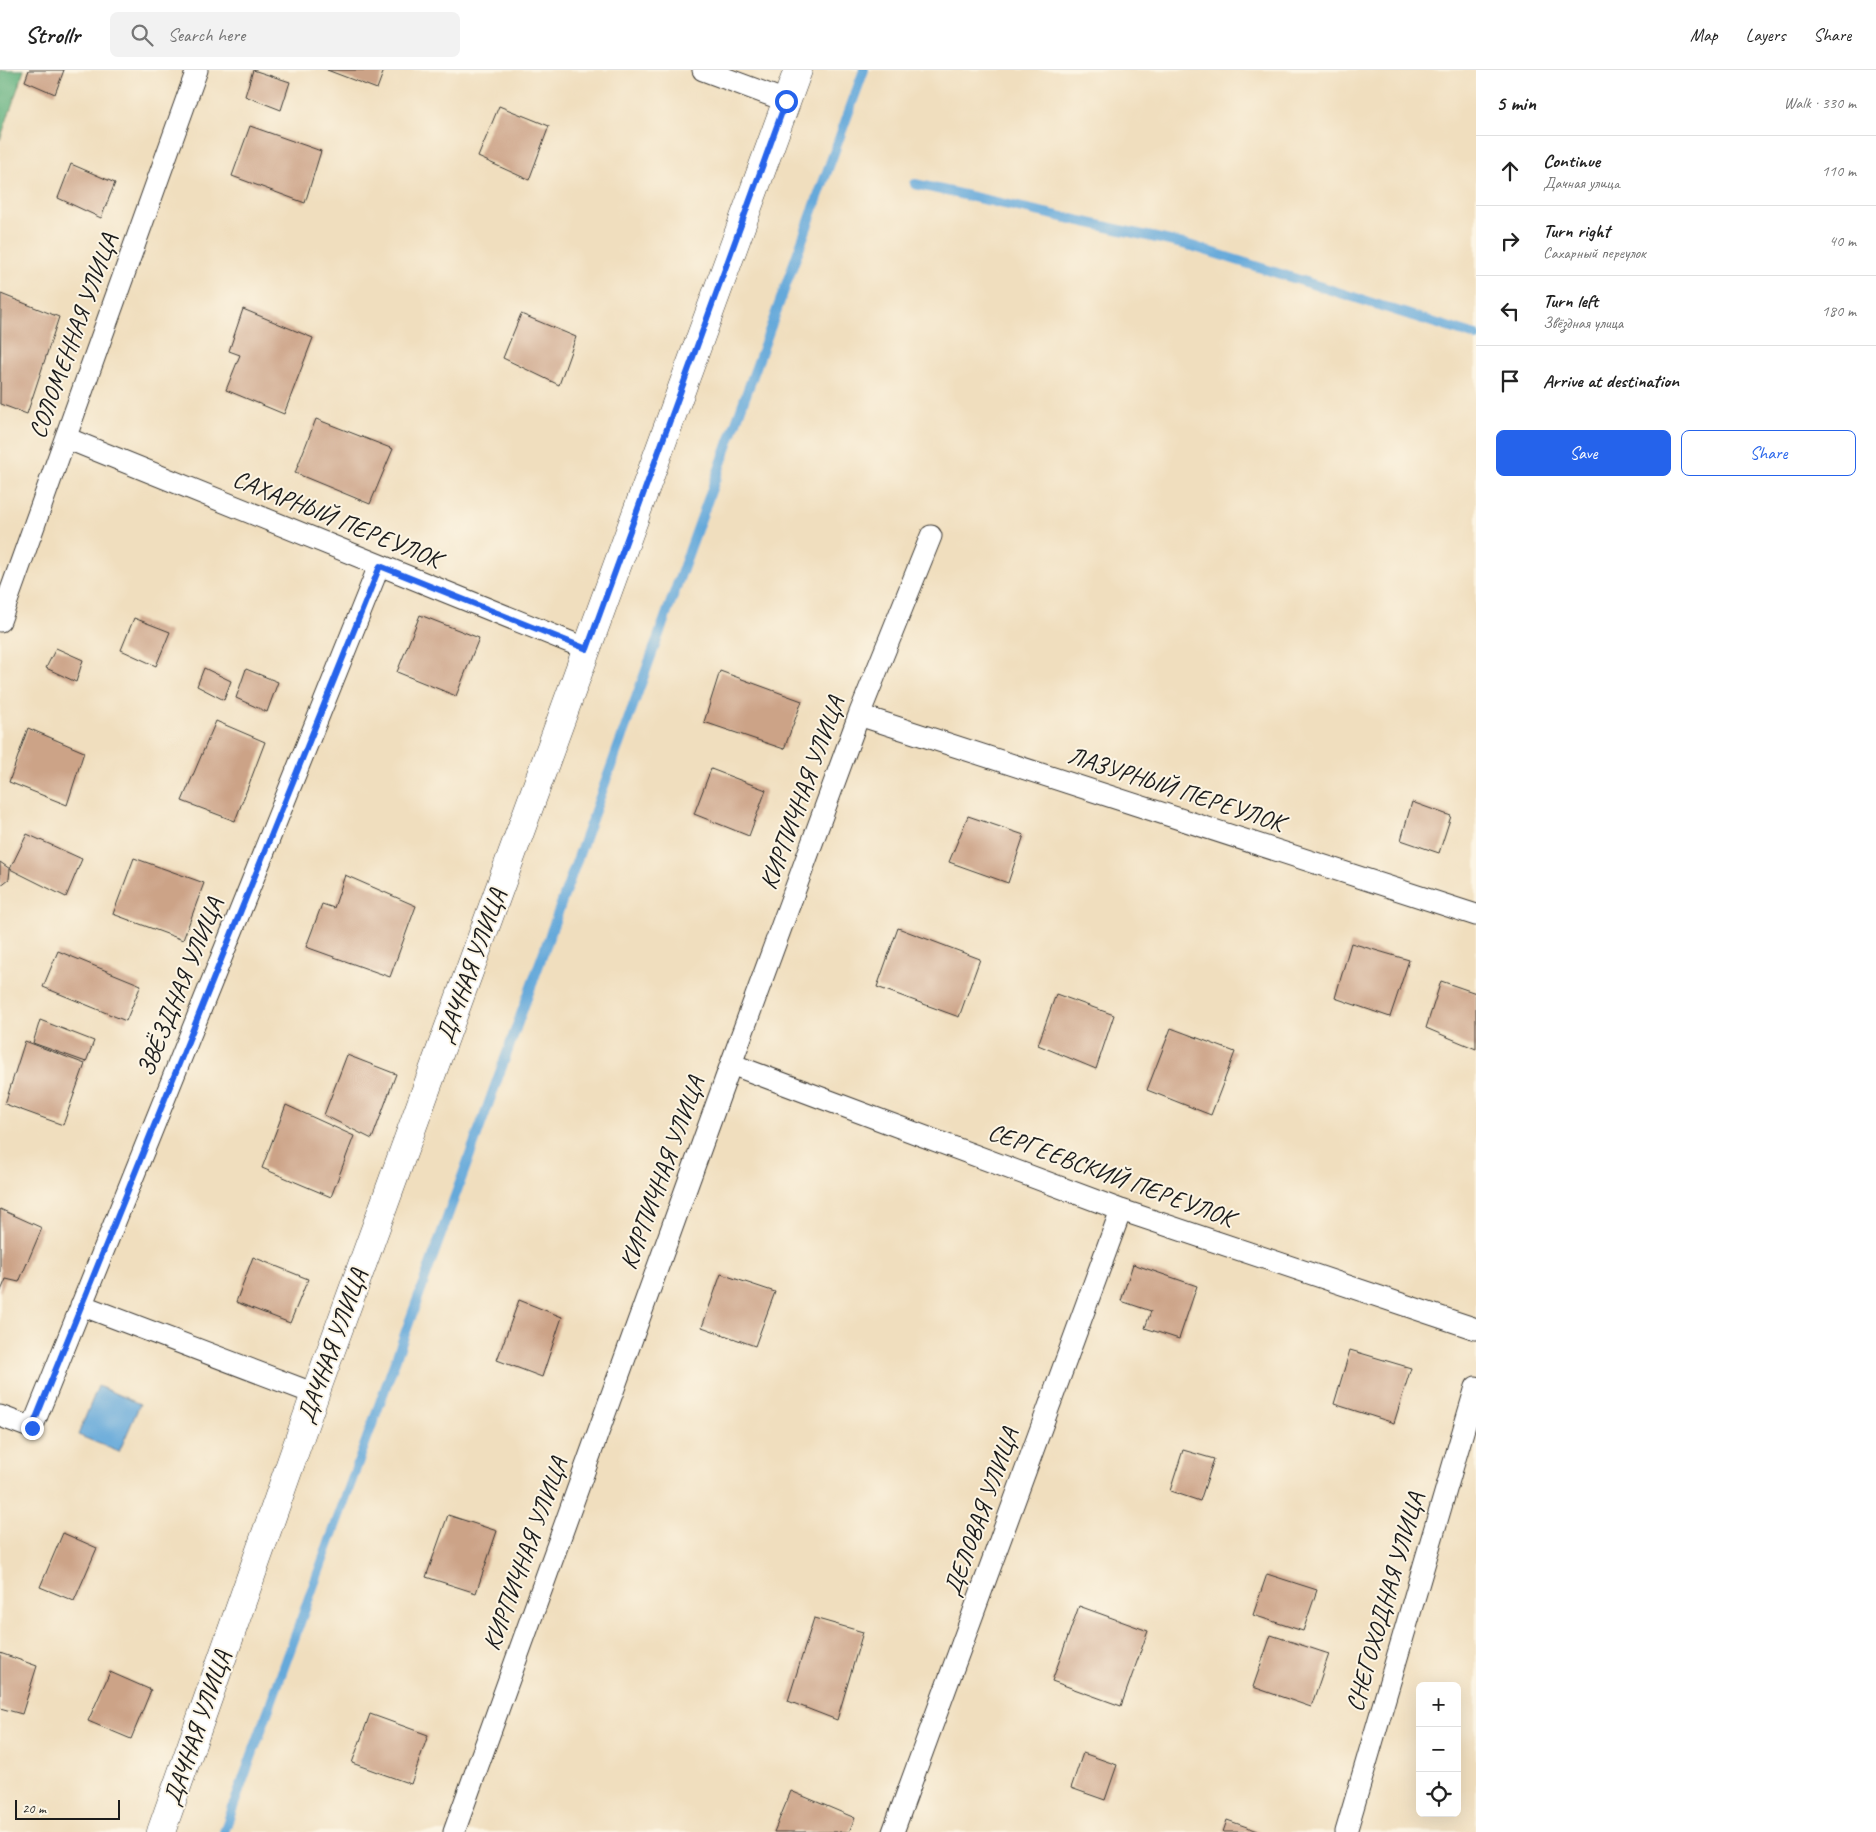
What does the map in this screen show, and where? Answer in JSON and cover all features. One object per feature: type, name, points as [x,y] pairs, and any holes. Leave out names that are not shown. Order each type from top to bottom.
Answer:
[{"type":"street","name":"ДАЧНАЯ УЛИЦА","points":[[160,1832],[315,1394],[798,70]]},
{"type":"lane","name":"СОЛОМЕННАЯ УЛИЦА","points":[[0,621],[197,70]]},
{"type":"lane","points":[[703,70],[786,101]]},
{"type":"lane","name":"САХАРНЫЙ ПЕРЕУЛОК","points":[[66,438],[587,649]]},
{"type":"lane","name":"КИРПИЧНАЯ УЛИЦА","points":[[454,1832],[859,715],[931,536]]},
{"type":"lane","name":"ЗВЁЗДНАЯ УЛИЦА","points":[[0,1416],[32,1428],[80,1305],[380,566]]},
{"type":"lane","name":"ЛАЗУРНЫЙ ПЕРЕУЛОК","points":[[859,715],[1476,915]]},
{"type":"lane","name":"СЕРГЕЕВСКИЙ ПЕРЕУЛОК","points":[[731,1064],[1121,1210],[1476,1329]]},
{"type":"lane","name":"ДЕЛОВАЯ УЛИЦА","points":[[893,1832],[1121,1210]]},
{"type":"lane","points":[[80,1305],[315,1394]]},
{"type":"lane","name":"СНЕГОХОДНАЯ УЛИЦА","points":[[1346,1832],[1476,1387]]},
{"type":"green space","points":[[0,70],[24,70],[0,140]]},
{"type":"water","points":[[98,1386],[140,1404],[119,1452],[78,1435]]},
{"type":"building","points":[[29,70],[64,70],[55,94],[25,81]]},
{"type":"building","points":[[253,70],[290,82],[281,110],[245,96]]},
{"type":"building","points":[[327,70],[384,70],[377,89]]},
{"type":"building","points":[[499,106],[549,126],[529,180],[478,157]]},
{"type":"building","points":[[250,126],[321,151],[305,203],[232,176]]},
{"type":"building","points":[[71,164],[115,183],[101,218],[58,198]]},
{"type":"building","points":[[1,294],[59,317],[27,414],[0,404]]},
{"type":"building","points":[[243,309],[313,338],[284,414],[226,390],[240,355],[229,351]]},
{"type":"building","points":[[521,314],[576,337],[559,385],[503,358]]},
{"type":"building","points":[[316,419],[393,449],[370,504],[295,473]]},
{"type":"building","points":[[420,615],[479,638],[456,696],[397,672]]},
{"type":"building","points":[[134,618],[170,632],[156,666],[121,650]]},
{"type":"building","points":[[56,648],[83,660],[76,682],[46,668]]},
{"type":"building","points":[[204,668],[231,681],[224,700],[197,686]]},
{"type":"building","points":[[246,669],[278,682],[267,712],[236,698]]},
{"type":"building","points":[[720,671],[802,701],[784,749],[704,722]]},
{"type":"building","points":[[216,721],[265,742],[235,821],[182,801]]},
{"type":"building","points":[[28,728],[84,752],[67,805],[9,782]]},
{"type":"building","points":[[711,769],[766,790],[749,836],[694,814]]},
{"type":"building","points":[[1412,802],[1451,816],[1439,853],[1401,840]]},
{"type":"building","points":[[968,816],[1024,835],[1008,883],[949,862]]},
{"type":"building","points":[[27,834],[82,859],[66,897],[10,869]]},
{"type":"building","points":[[134,858],[204,883],[183,940],[113,914]]},
{"type":"building","points":[[0,862],[10,869],[9,879],[0,886]]},
{"type":"building","points":[[345,875],[416,906],[390,977],[306,947],[322,904],[334,908]]},
{"type":"building","points":[[898,928],[980,959],[959,1017],[877,987]]},
{"type":"building","points":[[1351,943],[1409,960],[1390,1017],[1335,998]]},
{"type":"building","points":[[58,951],[141,985],[126,1021],[43,987]]},
{"type":"building","points":[[1441,981],[1476,993],[1476,1049],[1426,1028]]},
{"type":"building","points":[[1056,994],[1114,1015],[1096,1069],[1038,1045]]},
{"type":"building","points":[[40,1020],[94,1041],[86,1062],[33,1043]]},
{"type":"building","points":[[1171,1028],[1235,1052],[1211,1115],[1147,1090]]},
{"type":"building","points":[[25,1041],[85,1064],[63,1125],[5,1104]]},
{"type":"building","points":[[347,1055],[396,1074],[372,1139],[324,1115]]},
{"type":"building","points":[[286,1105],[354,1136],[331,1197],[262,1168]]},
{"type":"building","points":[[0,1209],[42,1228],[19,1282],[6,1279],[0,1293]]},
{"type":"building","points":[[253,1257],[308,1279],[290,1323],[236,1302]]},
{"type":"building","points":[[1133,1264],[1197,1286],[1179,1339],[1145,1328],[1151,1311],[1121,1301]]},
{"type":"building","points":[[721,1274],[775,1292],[755,1346],[702,1327]]},
{"type":"building","points":[[519,1300],[562,1317],[542,1377],[497,1360]]},
{"type":"building","points":[[1350,1350],[1411,1368],[1394,1423],[1334,1404]]},
{"type":"building","points":[[1183,1450],[1214,1459],[1200,1501],[1170,1491]]},
{"type":"building","points":[[448,1515],[497,1531],[476,1593],[426,1577]]},
{"type":"building","points":[[63,1533],[97,1548],[74,1601],[40,1587]]},
{"type":"building","points":[[1267,1574],[1317,1590],[1303,1631],[1253,1615]]},
{"type":"building","points":[[1079,1606],[1148,1631],[1121,1706],[1052,1681]]},
{"type":"building","points":[[814,1618],[863,1632],[837,1720],[788,1701]]},
{"type":"building","points":[[1271,1635],[1329,1654],[1311,1707],[1253,1687]]},
{"type":"building","points":[[0,1653],[37,1666],[22,1714],[0,1708]]},
{"type":"building","points":[[110,1672],[151,1690],[131,1739],[88,1721]]},
{"type":"building","points":[[370,1714],[428,1735],[411,1784],[352,1763]]},
{"type":"building","points":[[1083,1753],[1117,1765],[1105,1800],[1071,1788]]},
{"type":"building","points":[[791,1791],[855,1818],[849,1832],[774,1832]]},
{"type":"building","points":[[1227,1820],[1261,1832],[1223,1832]]},
{"type":"waterway","points":[[224,1832],[864,70]]},
{"type":"waterway","points":[[915,184],[1192,246],[1476,336]]},
{"type":"route","points":[[32,1428],[80,1305],[380,566],[587,649],[786,101]]}]
